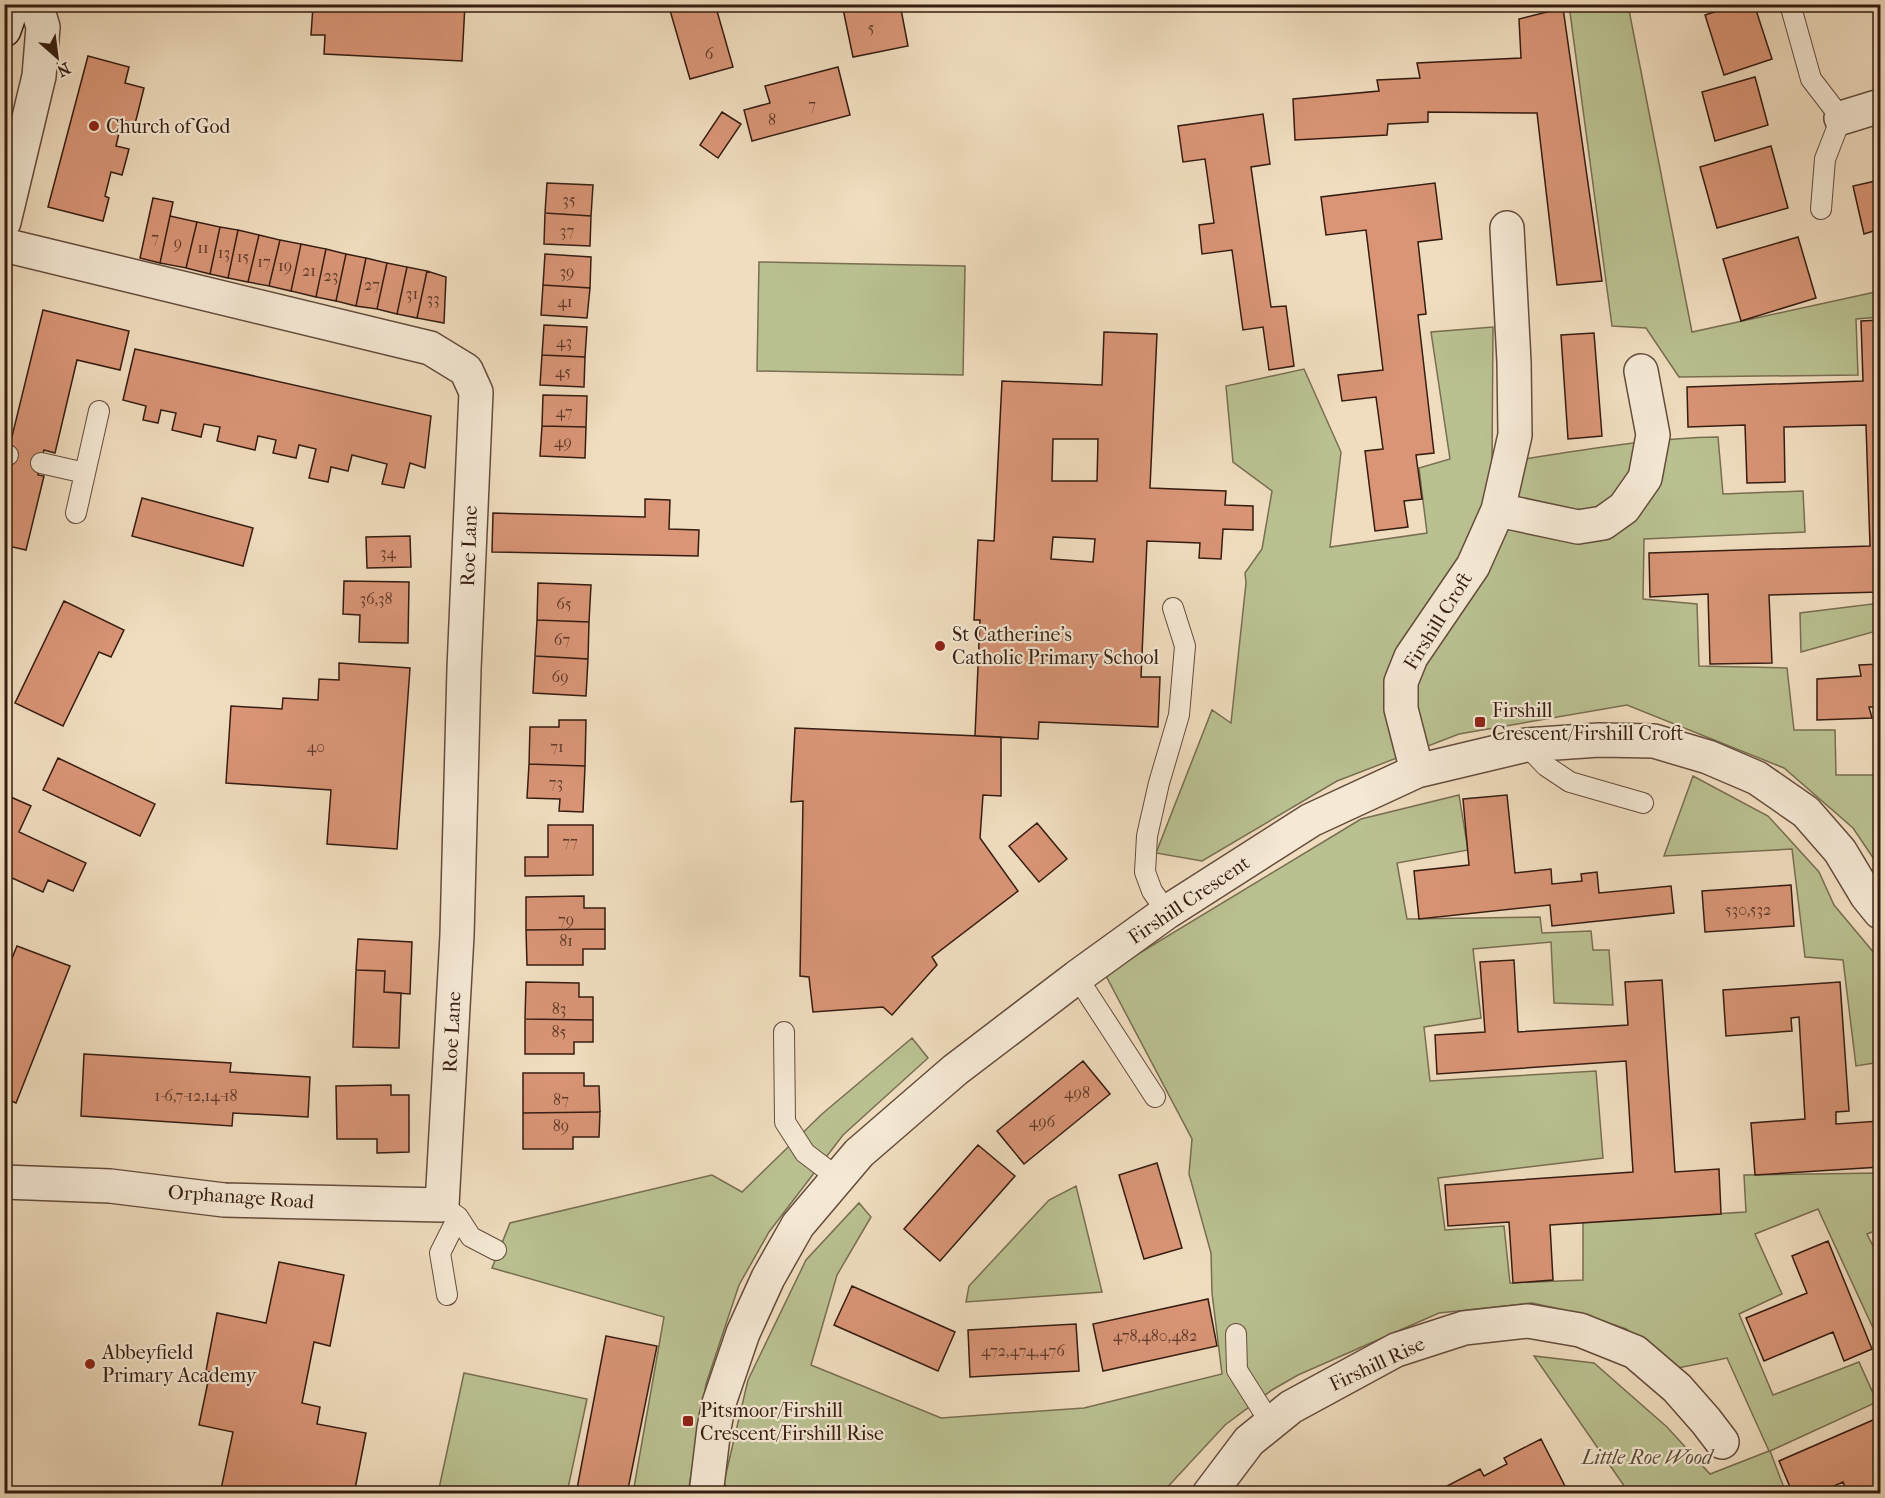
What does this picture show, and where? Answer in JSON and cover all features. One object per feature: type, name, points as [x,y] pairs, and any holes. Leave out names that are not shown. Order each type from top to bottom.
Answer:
[{"type":"street","points":[[4,30],[13,4]]},
{"type":"street","points":[[4,222],[39,76],[43,27],[36,4]]},
{"type":"street","points":[[1841,118],[1881,106]]},
{"type":"street","name":"Firshill Croft","points":[[1418,771],[1401,709],[1401,682],[1411,657],[1473,566],[1498,510],[1515,435],[1508,228]]},
{"type":"street","name":"Roe Lane","points":[[4,245],[430,348],[466,370],[476,392],[464,681],[450,1211]]},
{"type":"street","points":[[1498,510],[1578,527],[1603,523],[1624,508],[1645,478],[1653,435],[1641,371]]},
{"type":"street","name":"Firshill Crescent","points":[[706,1494],[719,1403],[743,1333],[768,1278],[798,1225],[859,1153],[955,1070],[1077,977],[1167,912],[1311,820],[1418,771],[1526,746],[1599,740],[1654,741],[1708,757],[1756,778],[1806,812],[1840,851],[1868,896],[1881,912]]},
{"type":"street","name":"Orphanage Road","points":[[4,1182],[111,1186],[224,1200],[450,1211]]},
{"type":"street","name":"Firshill Rise","points":[[1209,1494],[1249,1442],[1291,1407],[1396,1350],[1464,1328],[1528,1321],[1580,1330],[1635,1352],[1677,1388],[1722,1442]]},
{"type":"lane","points":[[1790,4],[1811,79],[1841,118],[1825,159],[1821,209]]},
{"type":"lane","points":[[76,513],[99,411]]},
{"type":"lane","points":[[41,463],[85,473]]},
{"type":"lane","points":[[1167,912],[1152,891],[1145,872],[1146,836],[1179,715],[1185,646],[1173,608]]},
{"type":"lane","points":[[1526,746],[1546,766],[1570,782],[1643,803]]},
{"type":"lane","points":[[1077,977],[1155,1097]]},
{"type":"lane","points":[[784,1032],[785,1122],[805,1152],[838,1178]]},
{"type":"lane","points":[[450,1211],[471,1238],[496,1250]]},
{"type":"lane","points":[[447,1295],[440,1253],[450,1211]]},
{"type":"lane","points":[[1236,1334],[1237,1370],[1271,1424]]},
{"type":"green space","points":[[1569,5],[1628,5],[1692,332],[1880,291],[1880,317],[1856,319],[1858,375],[1679,377],[1646,328],[1612,326]]},
{"type":"green space","points":[[759,262],[965,266],[963,375],[757,371]]},
{"type":"green space","points":[[1493,327],[1492,464],[1633,443],[1718,437],[1723,494],[1803,491],[1805,532],[1644,539],[1643,599],[1697,604],[1699,666],[1787,668],[1794,730],[1835,730],[1836,775],[1880,775],[1880,868],[1853,828],[1784,768],[1627,705],[1459,734],[1337,781],[1202,861],[1156,853],[1212,710],[1231,723],[1246,583],[1245,573],[1262,549],[1272,491],[1233,462],[1226,386],[1304,369],[1341,452],[1330,547],[1427,533],[1419,468],[1450,459],[1431,332]]},
{"type":"green space","points":[[1880,603],[1880,630],[1801,652],[1800,613]]},
{"type":"green space","points":[[1693,776],[1768,816],[1819,872],[1834,905],[1880,960],[1880,1062],[1856,1066],[1843,960],[1805,957],[1792,849],[1664,856]]},
{"type":"green space","name":"Little Roe Wood","points":[[1459,795],[1468,850],[1397,863],[1407,919],[1540,917],[1542,933],[1591,931],[1593,950],[1609,950],[1613,1005],[1554,1003],[1551,942],[1473,949],[1481,1018],[1424,1027],[1430,1081],[1596,1071],[1603,1158],[1438,1178],[1445,1230],[1504,1226],[1510,1283],[1583,1280],[1583,1222],[1746,1212],[1744,1175],[1880,1173],[1880,1229],[1867,1234],[1880,1260],[1880,1343],[1818,1209],[1755,1234],[1782,1294],[1739,1314],[1773,1395],[1859,1362],[1877,1402],[1770,1451],[1786,1493],[1629,1493],[1534,1356],[1594,1363],[1667,1427],[1710,1474],[1769,1451],[1727,1358],[1678,1368],[1626,1329],[1582,1314],[1532,1303],[1439,1313],[1298,1375],[1272,1390],[1225,1425],[1162,1493],[728,1494],[724,1482],[748,1380],[806,1260],[859,1203],[871,1217],[837,1275],[811,1365],[941,1418],[1084,1408],[1222,1374],[1212,1293],[1211,1253],[1189,1174],[1192,1139],[1105,974],[1361,819]]},
{"type":"green space","points":[[912,1038],[928,1058],[843,1135],[769,1232],[739,1285],[706,1384],[688,1493],[633,1493],[664,1317],[492,1268],[510,1223],[712,1175],[742,1192],[822,1114]]},
{"type":"green space","points":[[1076,1186],[1102,1292],[966,1302],[969,1286],[1049,1200]]},
{"type":"green space","points":[[464,1373],[587,1399],[567,1493],[438,1493]]},
{"type":"building","points":[[324,4],[465,4],[462,61],[324,54],[325,35],[311,35],[313,6],[324,6]]},
{"type":"building","points":[[678,4],[715,4],[733,67],[690,79],[669,7]]},
{"type":"building","points":[[842,4],[900,4],[908,46],[853,57]]},
{"type":"building","points":[[1739,4],[1754,4],[1772,59],[1724,75],[1705,15]]},
{"type":"building","points":[[1563,8],[1602,281],[1557,285],[1537,113],[1428,112],[1428,122],[1388,124],[1387,135],[1295,140],[1293,99],[1379,91],[1377,80],[1420,78],[1417,63],[1521,58],[1519,19]]},
{"type":"building","points":[[88,56],[129,67],[125,83],[144,88],[135,124],[122,120],[116,146],[129,149],[122,175],[111,172],[105,196],[109,198],[103,221],[48,207]]},
{"type":"building","points":[[838,67],[850,115],[752,141],[744,110],[770,103],[765,86]]},
{"type":"building","points":[[1755,77],[1768,125],[1715,141],[1702,92]]},
{"type":"building","points":[[722,112],[741,124],[718,158],[700,145]]},
{"type":"building","points":[[1263,114],[1270,164],[1251,167],[1271,307],[1286,306],[1294,366],[1269,370],[1263,327],[1243,330],[1232,250],[1202,254],[1199,225],[1214,223],[1205,159],[1183,162],[1178,126]]},
{"type":"building","points":[[1771,146],[1788,208],[1717,228],[1700,167]]},
{"type":"building","points":[[1880,180],[1880,229],[1864,234],[1853,186]]},
{"type":"building","points":[[547,183],[593,185],[591,216],[545,213]]},
{"type":"building","points":[[1435,183],[1442,239],[1418,242],[1426,314],[1418,315],[1434,453],[1416,455],[1422,499],[1404,501],[1408,527],[1375,531],[1365,451],[1383,449],[1376,397],[1342,401],[1338,375],[1383,370],[1366,230],[1326,235],[1321,197]]},
{"type":"building","points":[[153,198],[173,202],[160,263],[140,258]]},
{"type":"building","points":[[545,213],[591,216],[590,246],[544,244]]},
{"type":"building","points":[[170,216],[197,222],[186,268],[160,263]]},
{"type":"building","points":[[197,222],[220,227],[210,274],[186,268]]},
{"type":"building","points":[[220,227],[238,230],[228,278],[210,274]]},
{"type":"building","points":[[238,230],[259,235],[248,282],[228,278]]},
{"type":"building","points":[[259,235],[280,240],[269,286],[248,282]]},
{"type":"building","points":[[1798,237],[1816,298],[1741,321],[1723,259]]},
{"type":"building","points":[[280,240],[301,244],[291,291],[269,286]]},
{"type":"building","points":[[301,244],[326,249],[316,297],[291,291]]},
{"type":"building","points":[[326,249],[346,254],[336,301],[316,297]]},
{"type":"building","points":[[346,254],[366,258],[356,306],[336,301]]},
{"type":"building","points":[[545,254],[591,257],[590,288],[543,285]]},
{"type":"building","points":[[366,258],[387,263],[377,309],[356,306]]},
{"type":"building","points":[[387,263],[407,267],[397,314],[377,309]]},
{"type":"building","points":[[407,267],[427,271],[417,318],[397,314]]},
{"type":"building","points":[[427,271],[446,277],[444,323],[417,318]]},
{"type":"building","points":[[543,285],[590,288],[587,318],[541,315]]},
{"type":"building","points":[[43,310],[129,331],[120,370],[77,360],[55,453],[44,450],[38,475],[44,476],[26,550],[4,545],[4,469]]},
{"type":"building","points":[[1880,320],[1880,592],[1769,595],[1772,663],[1710,664],[1708,594],[1650,597],[1649,553],[1870,546],[1866,425],[1784,427],[1785,482],[1747,483],[1745,425],[1688,427],[1687,387],[1863,381],[1861,321]]},
{"type":"building","points":[[544,325],[587,327],[585,357],[542,355]]},
{"type":"building","points":[[1104,332],[1157,334],[1150,488],[1226,491],[1225,505],[1253,506],[1253,530],[1223,529],[1221,559],[1199,558],[1200,543],[1147,541],[1141,677],[1160,677],[1158,727],[1039,722],[1038,739],[975,736],[980,620],[974,620],[978,540],[994,541],[1002,381],[1102,385]],"holes":[[[1053,439],[1098,439],[1097,481],[1052,481]],[[1053,537],[1095,539],[1093,562],[1051,559]]]},
{"type":"building","points":[[1594,333],[1602,436],[1568,439],[1561,335]]},
{"type":"building","points":[[135,349],[431,416],[425,468],[410,463],[404,488],[382,484],[387,464],[352,455],[348,471],[331,467],[328,482],[309,478],[316,449],[299,445],[296,458],[273,453],[276,440],[258,436],[255,450],[217,441],[220,427],[204,424],[201,437],[172,430],[176,413],[161,410],[158,423],[143,420],[146,406],[123,400]]},
{"type":"building","points":[[542,355],[585,357],[584,387],[540,385]]},
{"type":"building","points":[[543,395],[587,396],[586,427],[542,426]]},
{"type":"building","points":[[542,426],[586,427],[585,458],[540,456]]},
{"type":"building","points":[[142,498],[253,528],[243,566],[132,536]]},
{"type":"building","points":[[645,499],[670,500],[669,529],[699,530],[698,556],[492,552],[493,513],[645,517]]},
{"type":"building","points":[[410,536],[411,567],[367,568],[366,537]]},
{"type":"building","points":[[344,581],[409,582],[408,643],[359,642],[360,615],[343,614]]},
{"type":"building","points":[[538,583],[591,585],[589,622],[537,620]]},
{"type":"building","points":[[64,601],[124,630],[111,657],[99,652],[63,726],[15,703]]},
{"type":"building","points":[[537,620],[589,622],[588,659],[535,656]]},
{"type":"building","points":[[535,656],[588,659],[586,696],[533,693]]},
{"type":"building","points":[[339,663],[410,668],[397,849],[327,844],[331,790],[226,783],[231,706],[282,709],[283,698],[318,700],[319,679],[339,680]]},
{"type":"building","points":[[1880,664],[1880,707],[1869,707],[1872,718],[1817,720],[1817,679],[1861,676],[1859,665]]},
{"type":"building","points":[[559,720],[586,720],[585,766],[529,764],[530,727],[559,727]]},
{"type":"building","points":[[795,728],[1001,737],[1001,796],[983,795],[980,838],[1018,891],[932,957],[937,965],[892,1015],[883,1007],[813,1012],[809,977],[800,976],[803,801],[791,802]]},
{"type":"building","points":[[58,758],[155,804],[140,836],[43,790]]},
{"type":"building","points":[[529,764],[585,766],[583,812],[559,811],[560,799],[527,798]]},
{"type":"building","points":[[4,794],[31,806],[19,832],[86,863],[73,891],[48,880],[43,892],[10,877],[4,891]]},
{"type":"building","points":[[1507,795],[1515,873],[1551,869],[1552,884],[1582,881],[1581,874],[1597,872],[1599,893],[1671,886],[1674,913],[1552,926],[1550,905],[1419,919],[1414,871],[1469,865],[1463,799]]},
{"type":"building","points":[[1037,823],[1067,859],[1039,882],[1009,846]]},
{"type":"building","points":[[548,825],[593,825],[593,875],[525,876],[525,857],[548,857]]},
{"type":"building","points":[[1791,885],[1794,926],[1705,932],[1702,891]]},
{"type":"building","points":[[584,896],[584,908],[605,908],[605,929],[526,930],[526,897]]},
{"type":"building","points":[[605,929],[605,949],[583,949],[583,965],[527,965],[526,930]]},
{"type":"building","points":[[358,939],[412,942],[410,994],[384,992],[385,971],[356,970]]},
{"type":"building","points":[[17,946],[70,966],[16,1103],[4,1098],[4,978]]},
{"type":"building","points":[[1514,960],[1518,1032],[1628,1025],[1625,982],[1662,980],[1675,1172],[1719,1169],[1721,1214],[1550,1225],[1553,1280],[1513,1283],[1509,1222],[1448,1226],[1445,1185],[1633,1172],[1626,1061],[1437,1074],[1435,1035],[1485,1032],[1480,962]]},
{"type":"building","points":[[356,970],[385,971],[384,992],[401,993],[399,1048],[353,1047]]},
{"type":"building","points":[[526,982],[579,983],[579,997],[593,997],[593,1020],[525,1019]]},
{"type":"building","points":[[1840,982],[1849,1111],[1836,1112],[1836,1124],[1880,1121],[1880,1167],[1755,1175],[1751,1123],[1805,1119],[1799,1017],[1791,1018],[1792,1031],[1726,1036],[1723,990]]},
{"type":"building","points":[[525,1019],[593,1020],[593,1042],[574,1042],[574,1054],[525,1054]]},
{"type":"building","points":[[84,1054],[231,1063],[230,1072],[310,1077],[308,1117],[233,1113],[232,1126],[81,1116]]},
{"type":"building","points":[[1083,1061],[1110,1094],[1024,1164],[997,1131]]},
{"type":"building","points":[[523,1073],[584,1073],[584,1086],[599,1086],[600,1112],[523,1113]]},
{"type":"building","points":[[391,1085],[391,1095],[409,1095],[409,1152],[377,1153],[377,1139],[337,1139],[336,1086]]},
{"type":"building","points":[[600,1112],[599,1137],[573,1137],[573,1149],[523,1149],[523,1113]]},
{"type":"building","points":[[978,1145],[1015,1176],[940,1261],[904,1229]]},
{"type":"building","points":[[1157,1163],[1182,1248],[1144,1259],[1119,1175]]},
{"type":"building","points":[[1828,1241],[1872,1349],[1844,1361],[1833,1332],[1764,1361],[1746,1318],[1807,1293],[1792,1256]]},
{"type":"building","points":[[279,1262],[344,1275],[330,1346],[314,1342],[302,1403],[320,1407],[317,1424],[366,1433],[354,1494],[220,1494],[233,1432],[199,1425],[210,1372],[206,1371],[217,1313],[266,1323]]},
{"type":"building","points":[[852,1286],[955,1332],[938,1371],[834,1325]]},
{"type":"building","points":[[1208,1299],[1217,1346],[1103,1371],[1093,1324]]},
{"type":"building","points":[[1076,1324],[1079,1371],[970,1377],[968,1330]]},
{"type":"building","points":[[606,1336],[657,1346],[627,1494],[576,1494]]},
{"type":"building","points":[[1880,1417],[1880,1494],[1848,1494],[1843,1482],[1816,1494],[1793,1494],[1779,1461]]},
{"type":"building","points":[[1541,1439],[1569,1494],[1449,1494],[1445,1487],[1480,1469],[1484,1476],[1507,1464],[1504,1458]]},
{"type":"place","name":"Church of God","points":[[94,126]]},
{"type":"place","name":"St Catherine's Catholic Primary School","points":[[940,646]]},
{"type":"place","name":"Firshill Crescent/Firshill Croft","points":[[1480,722]]},
{"type":"place","name":"Abbeyfield Primary Academy","points":[[90,1364]]},
{"type":"place","name":"Pitsmoor/Firshill Crescent/Firshill Rise","points":[[688,1421]]}]
